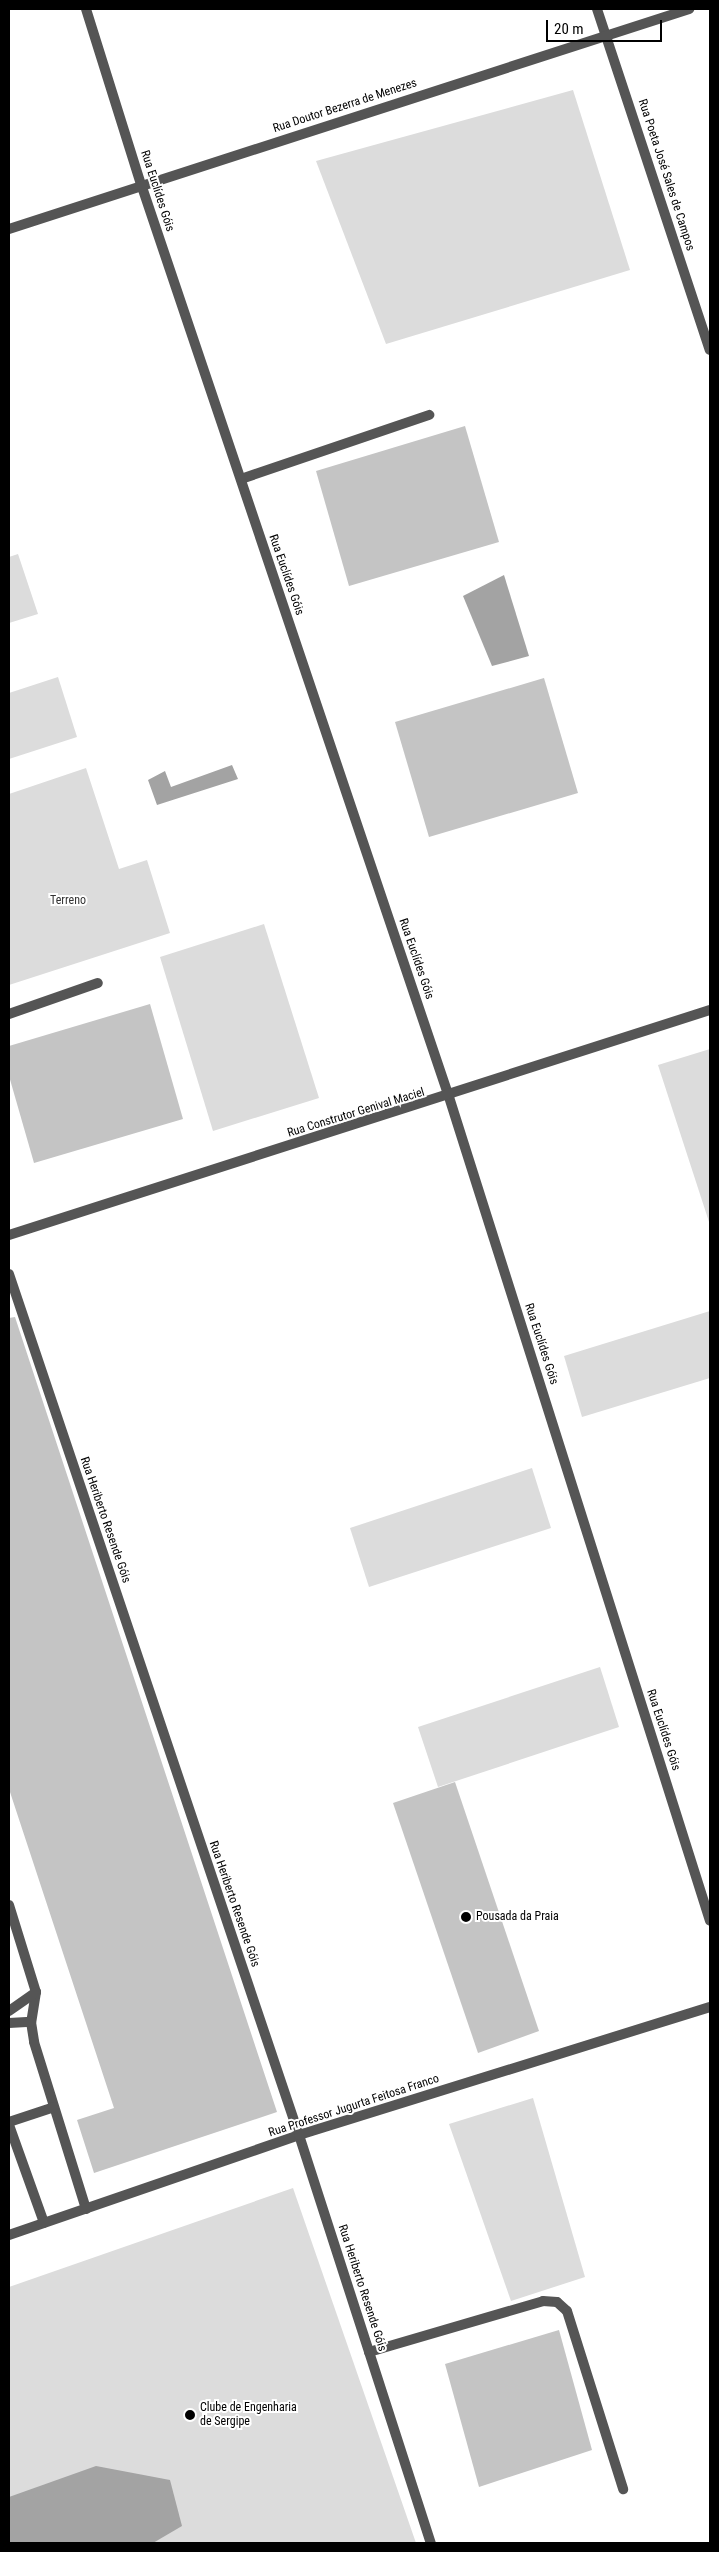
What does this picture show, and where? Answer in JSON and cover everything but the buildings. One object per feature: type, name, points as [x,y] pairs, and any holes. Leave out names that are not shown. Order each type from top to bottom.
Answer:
[{"type":"street","name":"Rua Euclídes Góis","points":[[86,9],[141,184],[449,1097],[710,1920]]},
{"type":"street","name":"Rua Poeta José Sales de Campos","points":[[597,9],[710,350]]},
{"type":"street","name":"Rua Doutor Bezerra de Menezes","points":[[9,228],[689,9]]},
{"type":"street","points":[[241,479],[429,415]]},
{"type":"street","points":[[9,1014],[98,984]]},
{"type":"street","name":"Rua Construtor Genival Maciel","points":[[9,1236],[449,1097],[710,1010]]},
{"type":"street","name":"Rua Heriberto Resende Góis","points":[[9,1274],[299,2135],[431,2543]]},
{"type":"street","points":[[9,1905],[36,1992],[32,2022],[54,2107],[86,2209]]},
{"type":"street","points":[[9,2012],[36,1992]]},
{"type":"street","name":"Rua Professor Jugurta Feitosa Franco","points":[[9,2235],[299,2135],[710,2008]]},
{"type":"street","points":[[9,2023],[32,2022]]},
{"type":"street","points":[[44,2223],[9,2124],[54,2107]]},
{"type":"street","points":[[369,2352],[543,2301],[557,2302],[567,2311],[623,2489]]},
{"type":"green space","points":[[573,90],[630,270],[386,344],[316,161]]},
{"type":"green space","points":[[18,554],[38,614],[9,623],[9,557]]},
{"type":"green space","points":[[58,677],[77,737],[9,759],[9,693]]},
{"type":"green space","name":"Terreno","points":[[86,768],[119,869],[147,860],[170,933],[9,985],[9,794]]},
{"type":"green space","points":[[264,924],[319,1098],[213,1131],[160,957]]},
{"type":"green space","points":[[710,1049],[710,1225],[658,1065]]},
{"type":"green space","points":[[710,1311],[710,1378],[582,1417],[564,1356]]},
{"type":"green space","points":[[532,1468],[551,1528],[369,1587],[350,1528]]},
{"type":"green space","points":[[600,1667],[619,1727],[438,1787],[418,1727]]},
{"type":"green space","points":[[533,2098],[585,2277],[511,2301],[449,2124]]},
{"type":"green space","name":"Clube de Engenharia de Sergipe","points":[[293,2188],[416,2543],[9,2543],[9,2287]]},
{"type":"shaded area","points":[[504,575],[529,656],[492,666],[463,596]]},
{"type":"shaded area","points":[[232,765],[238,779],[157,805],[148,780],[165,771],[171,787]]},
{"type":"shaded area","points":[[96,2466],[170,2480],[182,2526],[153,2543],[9,2543],[9,2497]]},
{"type":"place","name":"Pousada da Praia","points":[[466,1917]]},
{"type":"place","name":"Clube de Engenharia de Sergipe","points":[[190,2415]]}]
